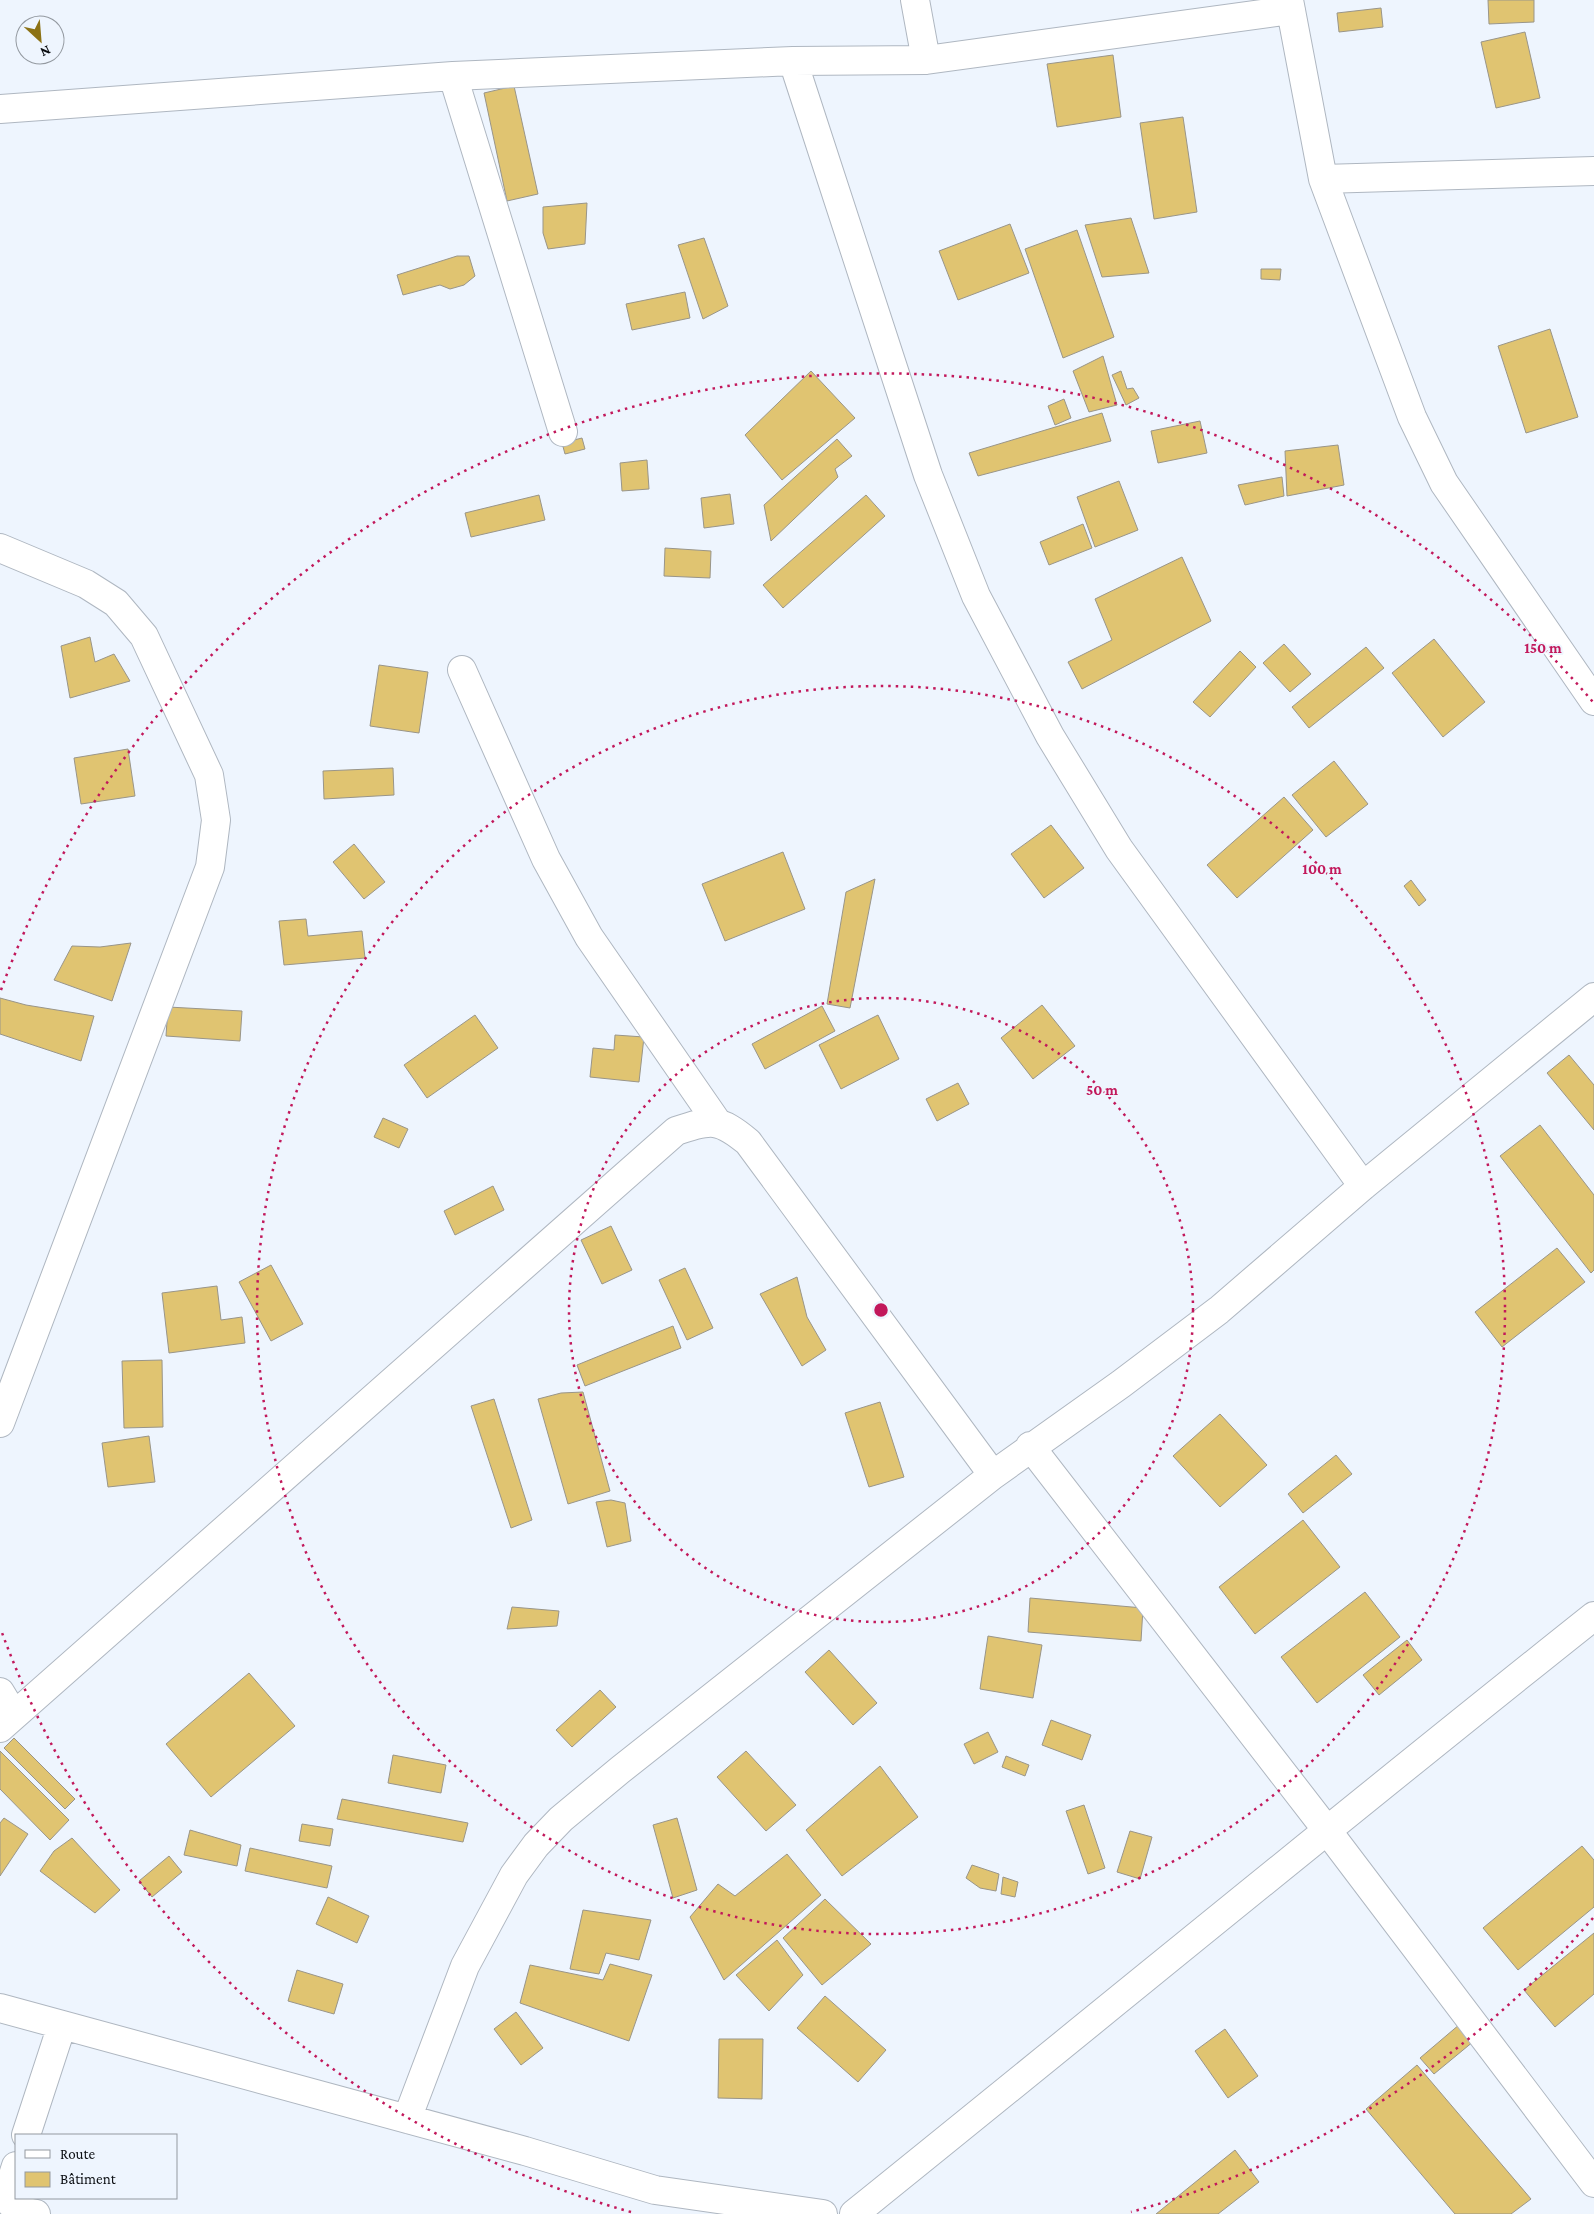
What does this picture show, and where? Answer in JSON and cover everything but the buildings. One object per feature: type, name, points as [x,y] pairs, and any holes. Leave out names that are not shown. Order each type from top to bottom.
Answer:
[{"type":"street","points":[[915,0],[926,60]]},
{"type":"street","points":[[0,109],[453,76],[792,61],[926,60],[1290,5],[1323,179],[1412,417],[1444,483],[1594,701]]},
{"type":"street","points":[[792,61],[928,475],[976,596],[1050,736],[1119,849],[1363,1186]]},
{"type":"street","points":[[453,76],[563,432]]},
{"type":"street","points":[[1323,179],[1594,171]]},
{"type":"street","points":[[0,548],[86,584],[116,603],[144,636],[209,775],[216,820],[210,867],[0,1423]]},
{"type":"street","points":[[462,670],[546,859],[589,937],[717,1122]]},
{"type":"street","points":[[407,2119],[465,1966],[514,1875],[536,1845],[561,1819],[992,1475],[1030,1446],[1121,1384],[1219,1310],[1363,1186],[1594,997]]},
{"type":"street","points":[[5,1712],[676,1131],[698,1123],[717,1122],[730,1127],[748,1142],[992,1475]]},
{"type":"street","points":[[1030,1446],[1326,1829],[1594,2183]]},
{"type":"street","points":[[854,2214],[1085,2028],[1326,1829],[1594,1616]]},
{"type":"street","points":[[0,2008],[525,2151],[658,2202],[823,2214]]},
{"type":"street","points":[[26,2134],[62,2025]]},
{"type":"street","points":[[15,2170],[8,2195],[8,2203],[14,2208],[36,2214]]}]
